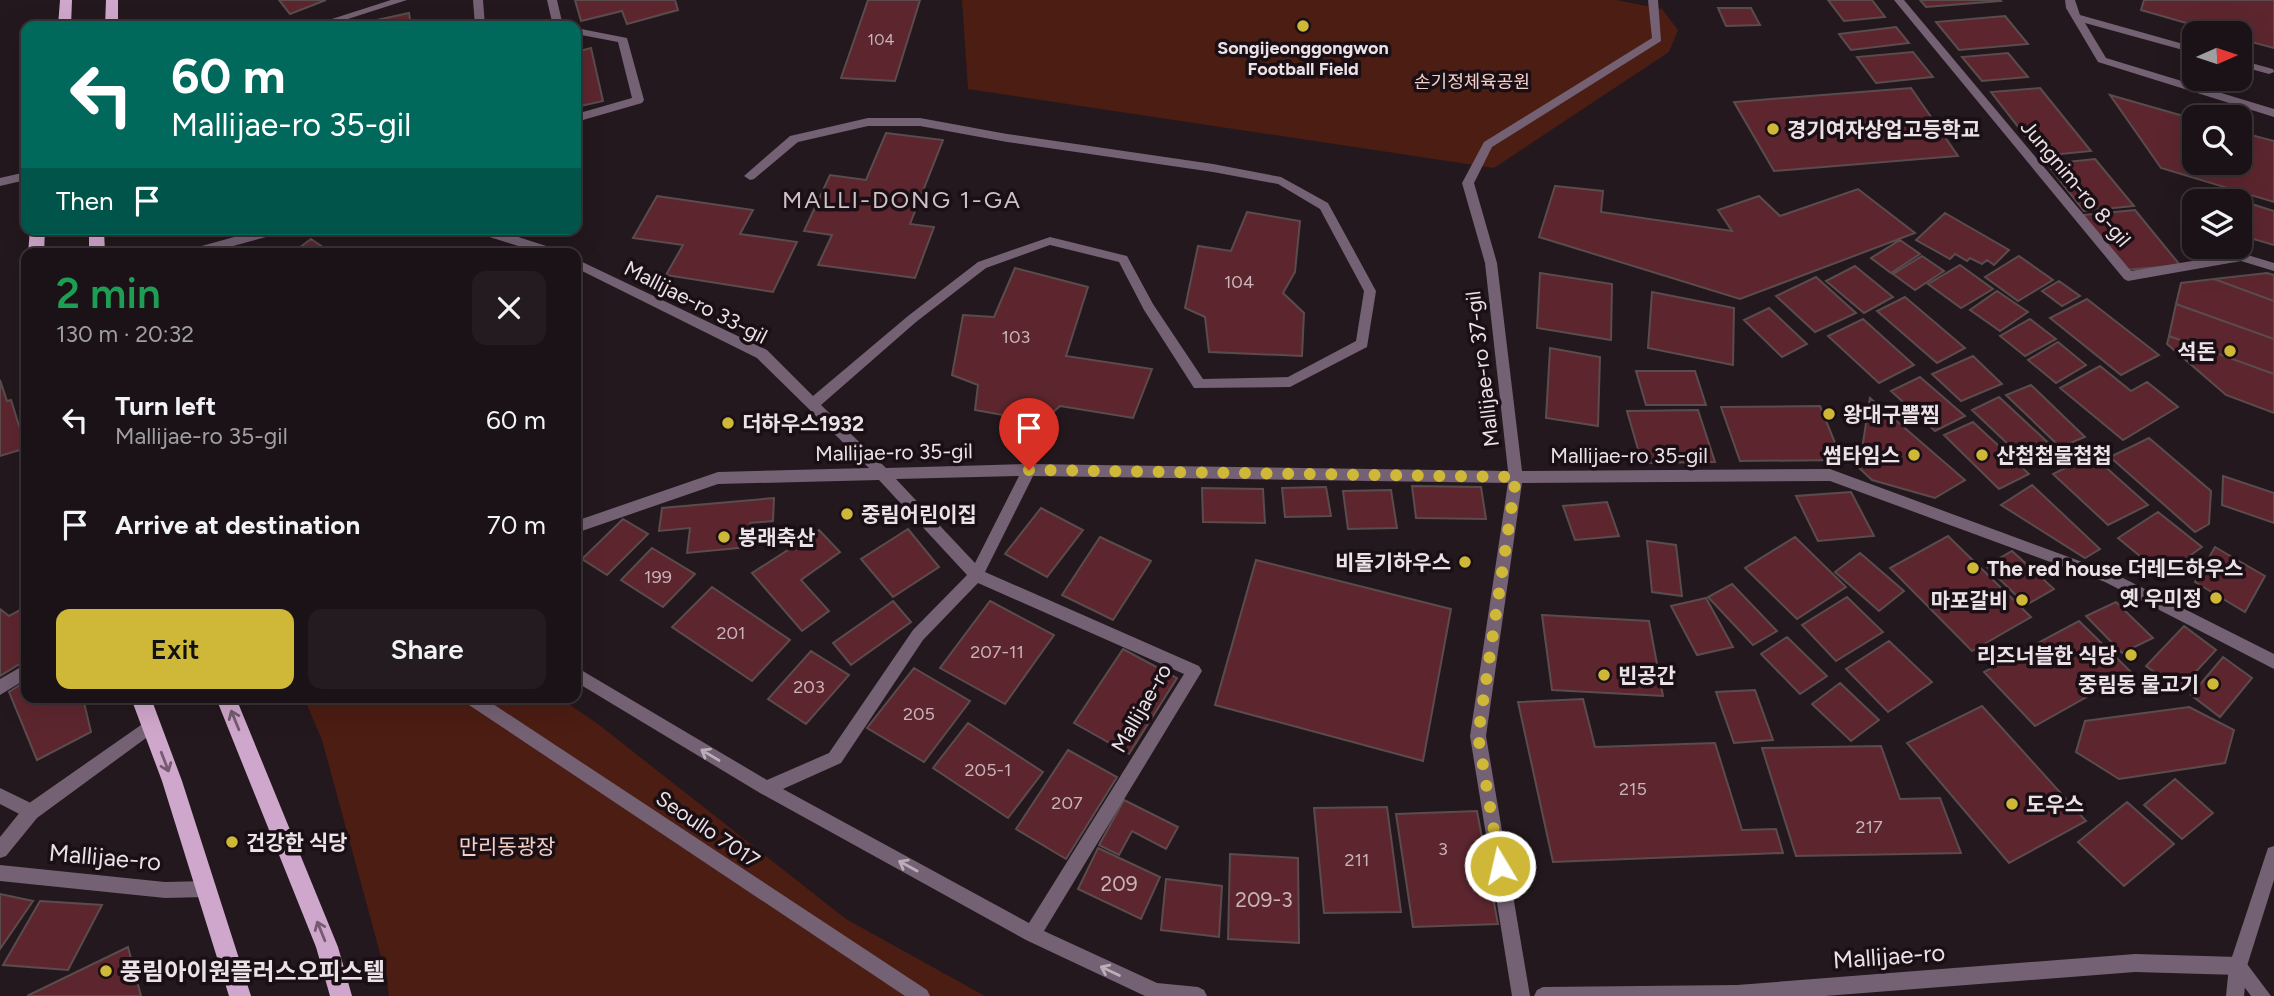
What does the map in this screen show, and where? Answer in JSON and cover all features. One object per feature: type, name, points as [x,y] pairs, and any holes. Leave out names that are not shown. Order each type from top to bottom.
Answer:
[{"type":"main road","points":[[65,21],[66,0]]},
{"type":"main road","points":[[112,0],[112,21]]},
{"type":"main road","name":"Mallijae-ro","points":[[143,703],[172,780],[240,996]]},
{"type":"main road","points":[[228,703],[327,947],[341,996]]},
{"type":"street","points":[[332,21],[402,0]]},
{"type":"street","points":[[478,0],[480,21]]},
{"type":"street","points":[[552,0],[557,21]]},
{"type":"street","name":"Mallijae-ro 37-gil","points":[[1521,996],[1478,736],[1516,477],[1491,263],[1468,183],[1489,145],[1657,39],[1653,0]]},
{"type":"street","name":"Jungnim-ro 8-gil","points":[[1899,0],[2128,276],[2241,257],[2274,267]]},
{"type":"street","points":[[2070,0],[2076,17],[2102,60],[2274,113]]},
{"type":"street","points":[[2076,17],[2182,47]]},
{"type":"street","points":[[581,32],[624,40],[638,100],[581,117]]},
{"type":"street","points":[[2252,66],[2269,71]]},
{"type":"street","points":[[750,176],[794,139],[868,122],[920,122],[1007,138],[1213,168],[1281,181],[1324,206],[1370,291],[1362,344],[1290,382],[1199,384],[1148,307],[1123,259],[1051,241],[982,265],[912,319],[812,405]]},
{"type":"street","points":[[0,182],[21,177]]},
{"type":"street","points":[[209,248],[258,235]]},
{"type":"street","points":[[497,235],[539,248]]},
{"type":"street","name":"Mallijae-ro 33-gil","points":[[581,265],[762,354],[882,474],[976,575]]},
{"type":"street","points":[[766,788],[835,758],[918,635],[976,575],[1029,470]]},
{"type":"street","name":"Mallijae-ro 35-gil","points":[[581,525],[718,478],[1029,470],[1516,477],[1829,475],[2110,578],[2274,662]]},
{"type":"street","name":"Mallijae-ro","points":[[976,575],[1194,671],[1032,934]]},
{"type":"street","points":[[0,688],[21,674]]},
{"type":"street","points":[[581,677],[766,788],[1032,934],[1156,992],[1198,996]]},
{"type":"street","name":"Seoullo 7017","points":[[479,703],[921,996]]},
{"type":"street","points":[[0,850],[31,812],[151,724]]},
{"type":"street","points":[[0,796],[31,812]]},
{"type":"street","points":[[2235,996],[2238,966],[2274,853]]},
{"type":"street","name":"Mallijae-ro","points":[[0,873],[165,890],[206,889]]},
{"type":"street","name":"Mallijae-ro","points":[[1544,996],[1737,994],[2135,963],[2238,966]]},
{"type":"street","points":[[2238,966],[2262,996]]},
{"type":"green space","name":"손기정체육공원","points":[[962,0],[1616,0],[1662,9],[1678,30],[1669,52],[1494,168],[968,89]]},
{"type":"green space","name":"만리동광장","points":[[306,703],[567,703],[598,724],[846,919],[985,996],[389,996],[387,979],[322,740]]},
{"type":"building","points":[[279,0],[326,0],[290,14]]},
{"type":"building","points":[[575,0],[675,0],[678,10],[627,24],[622,11],[581,21]]},
{"type":"building","points":[[868,0],[920,0],[895,81],[841,78]]},
{"type":"building","points":[[1828,0],[1872,0],[1885,17],[1844,21]]},
{"type":"building","points":[[1920,0],[2000,0],[2001,1],[1926,7]]},
{"type":"building","points":[[2144,0],[2274,0],[2274,48],[2252,42],[2252,21],[2182,22],[2141,10]]},
{"type":"building","points":[[1718,8],[1751,8],[1760,25],[1726,26]]},
{"type":"building","points":[[409,13],[410,21],[372,21]]},
{"type":"building","points":[[2005,16],[2028,44],[1959,50],[1936,22]]},
{"type":"building","points":[[1896,27],[1909,43],[1851,50],[1839,34]]},
{"type":"building","points":[[591,48],[603,101],[581,106],[581,51]]},
{"type":"building","points":[[1913,52],[1933,77],[1876,83],[1857,57]]},
{"type":"building","points":[[2008,53],[2028,77],[1982,81],[1962,57]]},
{"type":"building","points":[[1911,88],[1958,156],[1774,171],[1734,102]]},
{"type":"building","points":[[2040,88],[2091,151],[2041,156],[1991,92]]},
{"type":"building","points":[[2110,95],[2182,116],[2182,174],[2161,168]]},
{"type":"building","points":[[886,133],[943,140],[910,224],[934,227],[915,278],[818,265],[832,235],[804,231],[830,175],[866,180]]},
{"type":"building","points":[[2252,135],[2274,141],[2274,202],[2252,195],[2252,189],[2231,189],[2184,175],[2252,175]]},
{"type":"building","points":[[2095,159],[2134,206],[2084,211],[2047,164]]},
{"type":"building","points":[[1555,186],[1603,191],[1601,212],[1732,231],[1718,210],[1759,196],[1780,216],[1858,189],[1915,233],[1740,299],[1539,237]]},
{"type":"building","points":[[657,196],[753,210],[740,234],[797,242],[773,292],[666,275],[683,245],[633,238]]},
{"type":"building","points":[[2252,204],[2274,211],[2274,245],[2252,239]]},
{"type":"building","points":[[2135,210],[2180,265],[2126,270],[2083,215]]},
{"type":"building","points":[[1247,212],[1300,221],[1295,272],[1283,293],[1304,313],[1302,356],[1209,352],[1205,317],[1185,308],[1198,246],[1231,251]]},
{"type":"building","points":[[1945,213],[2009,250],[1994,265],[1987,260],[1982,264],[1970,258],[1967,261],[1955,254],[1950,259],[1916,240]]},
{"type":"building","points":[[311,239],[324,248],[299,248]]},
{"type":"building","points":[[1900,240],[1920,254],[1891,273],[1871,258]]},
{"type":"building","points":[[1922,256],[1944,271],[1915,290],[1893,274]]},
{"type":"building","points":[[2019,256],[2053,280],[2018,301],[1985,277]]},
{"type":"building","points":[[1960,265],[1993,289],[1961,308],[1928,284]]},
{"type":"building","points":[[1855,266],[1893,297],[1864,313],[1826,281]]},
{"type":"building","points":[[1015,268],[1088,287],[1066,356],[1152,369],[1133,418],[1060,406],[1042,422],[975,410],[978,385],[952,375],[963,315],[994,317]]},
{"type":"building","points":[[1540,273],[1612,284],[1611,340],[1537,328]]},
{"type":"building","points":[[2267,273],[2274,275],[2274,301],[2214,279]]},
{"type":"building","points":[[1816,277],[1856,313],[1815,332],[1776,296]]},
{"type":"building","points":[[2214,279],[2274,301],[2274,339],[2176,304],[2181,283]]},
{"type":"building","points":[[2059,281],[2080,296],[2062,306],[2042,291]]},
{"type":"building","points":[[1997,291],[2028,312],[2000,331],[1970,310]]},
{"type":"building","points":[[1652,292],[1734,308],[1733,365],[1648,348]]},
{"type":"building","points":[[1905,297],[1965,348],[1937,363],[1877,311]]},
{"type":"building","points":[[2087,299],[2159,355],[2121,375],[2050,318]]},
{"type":"building","points":[[2176,304],[2274,339],[2274,374],[2169,336]]},
{"type":"building","points":[[1769,308],[1807,344],[1782,357],[1744,320]]},
{"type":"building","points":[[1863,319],[1914,365],[1879,383],[1828,336]]},
{"type":"building","points":[[2030,319],[2056,339],[2025,356],[2000,336]]},
{"type":"building","points":[[2169,336],[2274,374],[2274,413],[2226,395],[2167,344]]},
{"type":"building","points":[[2058,342],[2086,365],[2056,383],[2028,360]]},
{"type":"building","points":[[1550,348],[1600,357],[1598,426],[1546,418]]},
{"type":"building","points":[[1973,356],[2002,384],[1961,401],[1932,374]]},
{"type":"building","points":[[2100,366],[2131,391],[2147,382],[2178,407],[2123,440],[2060,388]]},
{"type":"building","points":[[1636,371],[1695,371],[1706,405],[1646,405]]},
{"type":"building","points":[[1920,377],[1965,416],[1935,431],[1891,391]]},
{"type":"building","points":[[0,380],[7,401],[11,400],[21,432],[21,450],[0,456]]},
{"type":"building","points":[[2031,385],[2085,437],[2060,447],[2006,395]]},
{"type":"building","points":[[1999,397],[2057,451],[2029,464],[1972,410]]},
{"type":"building","points":[[1870,398],[1965,480],[1935,498],[1872,480],[1859,468]]},
{"type":"building","points":[[1820,406],[1842,460],[1740,461],[1721,407]]},
{"type":"building","points":[[1698,410],[1715,462],[1642,463],[1627,411]]},
{"type":"building","points":[[1973,422],[2029,474],[1999,489],[1944,435]]},
{"type":"building","points":[[2149,438],[2211,491],[2209,524],[2195,532],[2110,457]]},
{"type":"building","points":[[2092,455],[2148,505],[2108,525],[2053,474]]},
{"type":"building","points":[[2223,476],[2274,493],[2274,523],[2222,505]]},
{"type":"building","points":[[2032,485],[2100,549],[2085,558],[2001,505]]},
{"type":"building","points":[[1412,486],[1481,487],[1486,519],[1416,518]]},
{"type":"building","points":[[1326,487],[1331,516],[1285,517],[1282,488]]},
{"type":"building","points":[[1202,488],[1263,489],[1265,523],[1203,522]]},
{"type":"building","points":[[1391,490],[1397,528],[1348,529],[1343,491]]},
{"type":"building","points":[[1851,492],[1874,536],[1818,541],[1796,496]]},
{"type":"building","points":[[774,498],[773,521],[750,523],[748,547],[687,553],[690,528],[659,531],[662,508]]},
{"type":"building","points":[[1607,502],[1619,536],[1575,540],[1563,506]]},
{"type":"building","points":[[1041,508],[1083,530],[1047,577],[1005,554]]},
{"type":"building","points":[[2158,512],[2202,547],[2163,575],[2118,538]]},
{"type":"building","points":[[623,519],[648,534],[607,575],[582,559]]},
{"type":"building","points":[[908,529],[939,567],[893,597],[861,559]]},
{"type":"building","points":[[819,530],[840,552],[801,580],[829,611],[802,631],[752,573]]},
{"type":"building","points":[[1948,536],[2031,617],[1972,651],[1890,568]]},
{"type":"building","points":[[1100,537],[1151,561],[1113,620],[1062,595]]},
{"type":"building","points":[[1795,537],[1846,587],[1797,619],[1745,568]]},
{"type":"building","points":[[1647,541],[1676,545],[1682,596],[1652,592]]},
{"type":"building","points":[[2215,547],[2265,576],[2245,612],[2195,582]]},
{"type":"building","points":[[652,548],[695,574],[663,607],[621,580]]},
{"type":"building","points":[[2012,551],[2054,589],[2026,605],[1986,566]]},
{"type":"building","points":[[1860,553],[1904,591],[1879,611],[1835,572]]},
{"type":"building","points":[[1256,560],[1451,609],[1423,761],[1215,705]]},
{"type":"building","points":[[1732,584],[1777,631],[1753,645],[1708,597]]},
{"type":"building","points":[[712,587],[790,640],[752,681],[672,627]]},
{"type":"building","points":[[1847,597],[1883,632],[1836,661],[1802,625]]},
{"type":"building","points":[[1706,598],[1733,647],[1697,655],[1671,606]]},
{"type":"building","points":[[893,601],[911,622],[851,665],[833,643]]},
{"type":"building","points":[[990,601],[1054,635],[1005,704],[940,668]]},
{"type":"building","points":[[2116,602],[2153,638],[2122,653],[2086,616]]},
{"type":"building","points":[[0,609],[9,616],[21,610],[21,663],[0,676]]},
{"type":"building","points":[[1542,615],[1649,621],[1663,696],[1552,690]]},
{"type":"building","points":[[2079,621],[2131,672],[2035,726],[1984,672]]},
{"type":"building","points":[[2184,626],[2216,650],[2179,690],[2146,666]]},
{"type":"building","points":[[1787,637],[1827,676],[1800,694],[1761,654]]},
{"type":"building","points":[[1889,641],[1932,682],[1888,712],[1846,669]]},
{"type":"building","points":[[1123,649],[1177,678],[1129,754],[1074,723]]},
{"type":"building","points":[[811,651],[849,675],[806,724],[768,699]]},
{"type":"building","points":[[2223,657],[2252,678],[2220,717],[2191,695]]},
{"type":"building","points":[[914,668],[970,701],[924,762],[867,728]]},
{"type":"building","points":[[1840,683],[1879,720],[1851,741],[1812,704]]},
{"type":"building","points":[[21,684],[21,703],[84,703],[91,732],[37,760],[9,692]]},
{"type":"building","points":[[1755,690],[1773,740],[1734,743],[1716,692]]},
{"type":"building","points":[[1583,699],[1595,747],[1715,743],[1742,830],[1776,829],[1783,853],[1553,862],[1518,702]]},
{"type":"building","points":[[1982,706],[2086,821],[2009,863],[1907,743]]},
{"type":"building","points":[[2189,707],[2234,730],[2225,763],[2119,779],[2076,752],[2085,721]]},
{"type":"building","points":[[968,723],[1043,772],[1008,818],[933,768]]},
{"type":"building","points":[[1881,746],[1900,799],[1940,798],[1961,853],[1796,856],[1762,748]]},
{"type":"building","points":[[1068,750],[1117,777],[1066,859],[1016,829]]},
{"type":"building","points":[[2175,779],[2213,813],[2182,839],[2144,805]]},
{"type":"building","points":[[1124,800],[1178,827],[1166,849],[1132,831],[1119,855],[1099,845]]},
{"type":"building","points":[[2127,802],[2174,844],[2124,886],[2078,842]]},
{"type":"building","points":[[1387,807],[1401,912],[1324,913],[1314,808]]},
{"type":"building","points":[[1477,811],[1498,924],[1413,927],[1396,814]]},
{"type":"building","points":[[1098,848],[1160,877],[1141,919],[1078,889]]},
{"type":"building","points":[[1230,854],[1298,858],[1299,943],[1228,939]]},
{"type":"building","points":[[1166,879],[1222,886],[1219,937],[1161,930]]},
{"type":"building","points":[[0,894],[33,901],[0,949]]},
{"type":"building","points":[[40,901],[102,905],[68,970],[3,965]]},
{"type":"building","name":"풍림아이원플러스오피스텔","points":[[128,947],[141,996],[27,996]]},
{"type":"place","name":"Songijeonggongwon Football Field","points":[[1303,26]]},
{"type":"place","name":"경기여자상업고등학교","points":[[1773,129]]},
{"type":"place","name":"석돈","points":[[2230,351]]},
{"type":"place","name":"왕대구뽈찜","points":[[1829,414]]},
{"type":"place","name":"더하우스1932","points":[[728,423]]},
{"type":"place","name":"썸타임스","points":[[1914,455]]},
{"type":"place","name":"산첩첩물첩첩","points":[[1982,455]]},
{"type":"place","name":"중림어린이집","points":[[847,514]]},
{"type":"place","name":"봉래축산","points":[[724,537]]},
{"type":"place","name":"비둘기하우스","points":[[1465,562]]},
{"type":"place","name":"The red house 더레드하우스","points":[[1973,568]]},
{"type":"place","name":"옛 우미정","points":[[2216,598]]},
{"type":"place","name":"마포갈비","points":[[2022,600]]},
{"type":"place","name":"리즈너블한 식당","points":[[2131,655]]},
{"type":"place","name":"빈공간","points":[[1604,675]]},
{"type":"place","name":"중림동 물고기","points":[[2213,684]]},
{"type":"place","name":"도우스","points":[[2012,804]]},
{"type":"place","name":"건강한 식당","points":[[232,842]]},
{"type":"place","name":"풍림아이원플러스오피스텔","points":[[106,971]]},
{"type":"district","name":"MALLI-DONG 1-GA","points":[[902,199]]},
{"type":"route","points":[[1029,470],[1516,477],[1478,736],[1500,866]]}]
